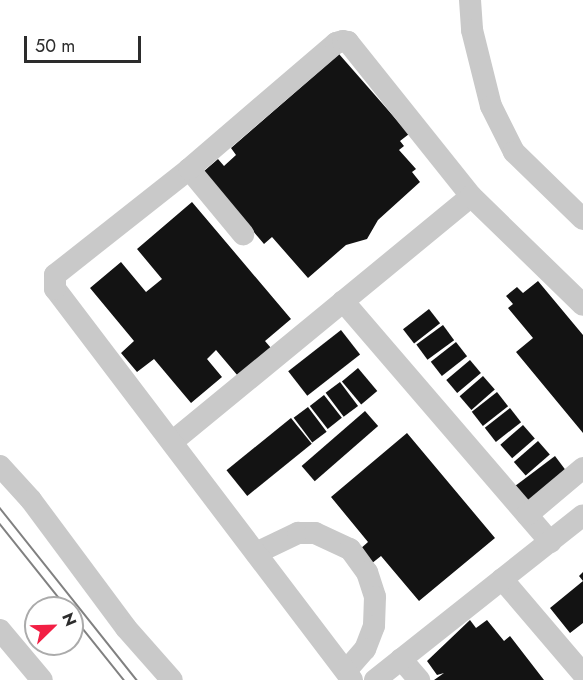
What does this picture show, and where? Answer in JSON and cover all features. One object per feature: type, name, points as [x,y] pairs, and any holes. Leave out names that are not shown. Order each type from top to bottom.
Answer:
[{"type":"street","points":[[470,0],[472,30],[491,106],[514,153],[583,219]]},
{"type":"street","points":[[256,553],[298,533],[315,534],[340,544],[356,557],[367,572],[375,597],[374,626],[365,649],[349,676],[172,442],[52,281],[55,275],[189,169],[336,43],[348,42],[471,196],[583,305]]},
{"type":"street","points":[[189,169],[243,234]]},
{"type":"street","points":[[172,442],[471,196]]},
{"type":"street","points":[[344,300],[550,542]]},
{"type":"street","points":[[0,466],[31,500],[126,628],[172,680]]},
{"type":"street","points":[[527,515],[583,468]]},
{"type":"street","points":[[375,680],[583,515]]},
{"type":"street","points":[[502,579],[583,674]]},
{"type":"street","points":[[0,630],[42,680]]},
{"type":"street","points":[[401,659],[419,680]]},
{"type":"building","points":[[339,54],[409,134],[400,141],[404,146],[399,150],[416,169],[412,172],[420,182],[378,220],[367,239],[346,245],[308,278],[272,237],[264,244],[203,172],[218,159],[224,166],[236,155],[231,148]]},
{"type":"building","points":[[192,202],[291,319],[265,341],[271,348],[238,376],[216,350],[207,359],[222,377],[191,403],[154,359],[137,372],[121,353],[134,341],[90,288],[121,262],[146,292],[162,279],[137,249]]},
{"type":"building","points":[[538,281],[583,335],[583,433],[516,352],[533,338],[508,308],[513,304],[506,296],[517,287],[523,293]]},
{"type":"building","points":[[429,309],[440,323],[414,344],[403,329]]},
{"type":"building","points":[[443,325],[454,340],[427,360],[416,344]]},
{"type":"building","points":[[341,330],[360,354],[307,396],[288,371]]},
{"type":"building","points":[[456,342],[467,356],[442,376],[431,362]]},
{"type":"building","points":[[470,360],[481,373],[457,393],[446,380]]},
{"type":"building","points":[[358,368],[377,391],[361,404],[342,381]]},
{"type":"building","points":[[483,376],[495,390],[471,410],[460,396]]},
{"type":"building","points":[[340,382],[358,406],[344,417],[326,393]]},
{"type":"building","points":[[497,392],[508,406],[483,426],[472,412]]},
{"type":"building","points":[[324,395],[342,418],[328,429],[310,406]]},
{"type":"building","points":[[308,407],[327,432],[312,443],[294,418]]},
{"type":"building","points":[[510,408],[521,422],[496,442],[485,428]]},
{"type":"building","points":[[365,411],[378,426],[315,481],[302,466]]},
{"type":"building","points":[[291,418],[312,444],[247,496],[226,470]]},
{"type":"building","points":[[523,425],[535,439],[512,458],[500,445]]},
{"type":"building","points":[[407,433],[495,538],[419,601],[381,556],[371,564],[359,550],[368,542],[331,497]]},
{"type":"building","points":[[538,441],[550,455],[526,476],[514,462]]},
{"type":"building","points":[[555,456],[567,472],[527,502],[515,486]]},
{"type":"building","points":[[583,581],[583,623],[570,633],[550,608]]},
{"type":"building","points":[[470,620],[476,628],[487,620],[504,641],[510,636],[544,680],[434,680],[444,673],[437,675],[427,661]]},
{"type":"tram line","points":[[0,508],[137,680]]},
{"type":"tram line","points":[[0,524],[57,596]]},
{"type":"tram line","points":[[84,630],[124,680]]}]
